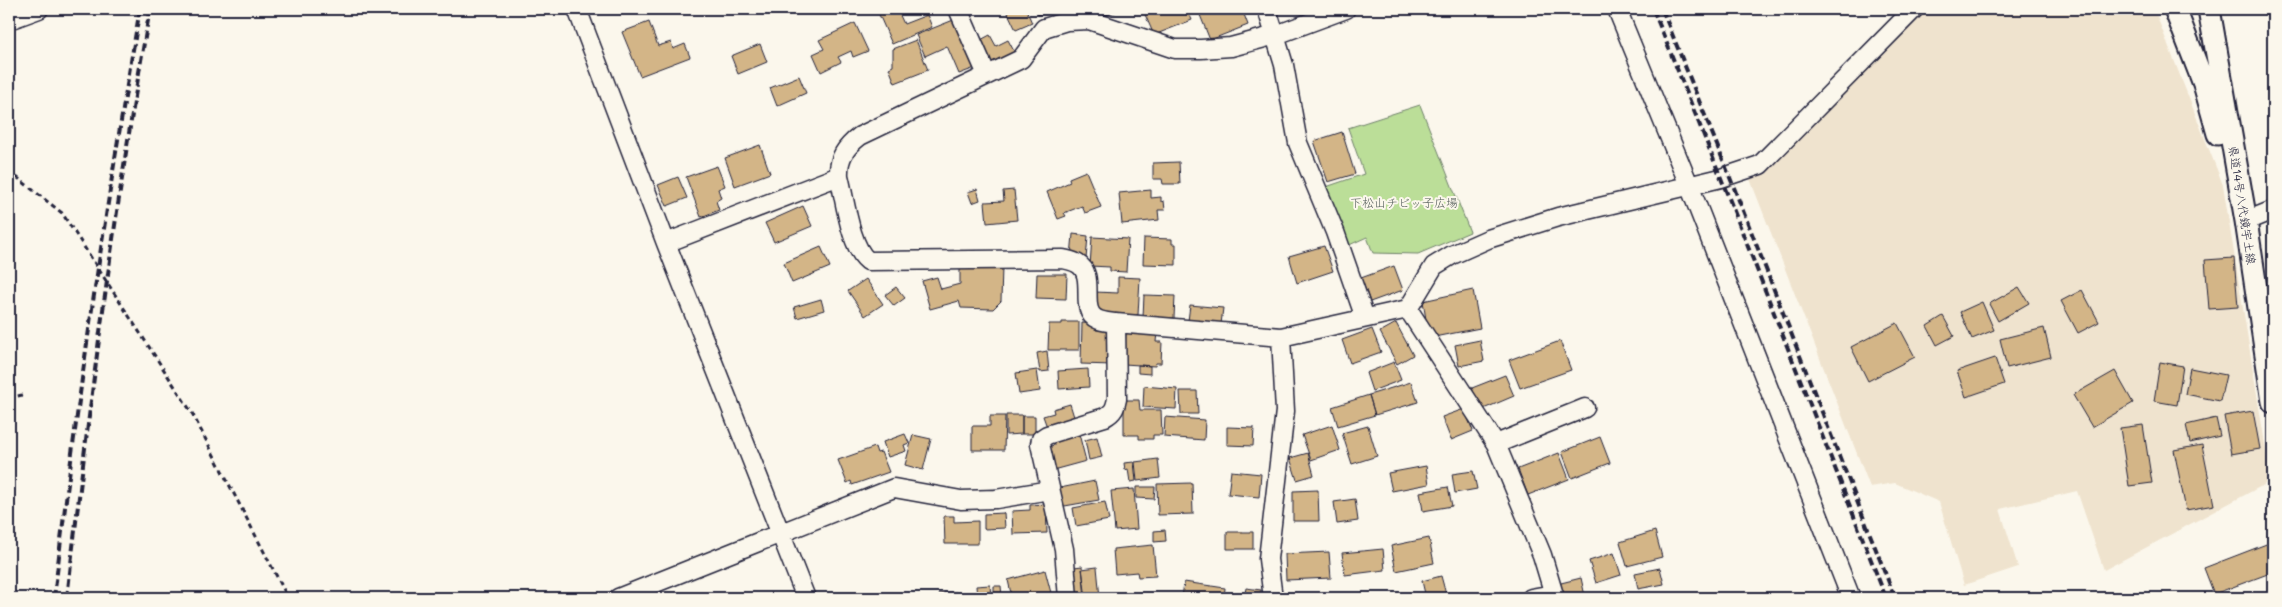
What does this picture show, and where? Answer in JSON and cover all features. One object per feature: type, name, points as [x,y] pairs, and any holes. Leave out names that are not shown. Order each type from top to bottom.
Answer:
[{"type":"main road","points":[[2175,9],[2204,84],[2217,129],[2239,239],[2255,289]]},
{"type":"main road","name":"県道14号八代鏡宇土線","points":[[2209,9],[2246,221],[2273,402]]},
{"type":"street","points":[[9,20],[39,9]]},
{"type":"street","points":[[576,9],[806,598]]},
{"type":"street","points":[[958,9],[987,75]]},
{"type":"street","points":[[1267,9],[1284,65],[1298,143],[1335,232],[1365,318]]},
{"type":"street","points":[[1346,9],[1276,35],[1231,47],[1201,49],[1175,48],[1089,20],[1067,21],[1044,28],[1021,59],[860,136],[852,143],[838,162],[839,176],[855,242],[861,256],[868,261],[1063,259],[1079,264],[1087,275],[1090,312],[1096,319],[1116,323],[1281,337],[1408,309],[1434,266],[1461,250],[1488,238],[1558,217],[1689,184],[1721,178],[1760,164],[1914,9]]},
{"type":"street","points":[[1617,9],[1689,184],[1851,598]]},
{"type":"street","points":[[666,243],[839,176]]},
{"type":"street","points":[[2246,221],[2273,210]]},
{"type":"street","points":[[1408,309],[1496,444],[1542,556],[1554,596],[1531,598]]},
{"type":"street","points":[[1068,598],[1064,549],[1040,444],[1041,440],[1047,435],[1105,417],[1115,409],[1117,399],[1116,323]]},
{"type":"street","points":[[1274,598],[1268,559],[1285,411],[1281,337]]},
{"type":"street","points":[[1496,444],[1586,408]]},
{"type":"street","points":[[618,598],[894,488],[961,500],[996,499],[1050,490]]},
{"type":"path","points":[[9,170],[62,213],[192,413],[288,598]]},
{"type":"path","points":[[9,398],[22,395]]},
{"type":"shaded area","points":[[1920,9],[2154,9],[2223,185],[2271,481],[2104,570],[2077,491],[2000,509],[2018,567],[1964,585],[1939,502],[1895,483],[1870,487],[1750,179]]},
{"type":"green space","name":"下松山チビッ子広場","points":[[1420,105],[1470,232],[1418,254],[1373,253],[1367,237],[1347,246],[1323,188],[1364,174],[1348,128]]},
{"type":"building","points":[[897,9],[904,24],[927,15],[932,27],[892,44],[877,10]]},
{"type":"building","points":[[1026,9],[1032,23],[1016,30],[1007,11]]},
{"type":"building","points":[[1036,9],[1061,9],[1038,15]]},
{"type":"building","points":[[1094,9],[1124,9],[1097,18]]},
{"type":"building","points":[[1187,9],[1192,20],[1154,35],[1143,10]]},
{"type":"building","points":[[1214,9],[1242,9],[1248,25],[1210,40],[1200,15]]},
{"type":"building","points":[[956,19],[975,68],[959,74],[947,46],[925,56],[916,35]]},
{"type":"building","points":[[649,22],[658,46],[671,42],[673,49],[685,44],[690,57],[640,76],[622,32]]},
{"type":"building","points":[[855,23],[868,51],[853,57],[851,51],[838,57],[841,62],[821,72],[813,54],[824,49],[819,40]]},
{"type":"building","points":[[990,35],[996,46],[1008,40],[1015,53],[990,66],[977,42]]},
{"type":"building","points":[[916,40],[928,70],[895,83],[889,68],[893,66],[893,49]]},
{"type":"building","points":[[760,44],[767,62],[738,74],[731,56]]},
{"type":"building","points":[[799,76],[806,93],[777,106],[770,88]]},
{"type":"building","points":[[1342,132],[1355,174],[1328,182],[1314,141]]},
{"type":"building","points":[[760,145],[770,173],[735,186],[725,158]]},
{"type":"building","points":[[1179,162],[1180,184],[1163,184],[1162,179],[1153,179],[1153,163]]},
{"type":"building","points":[[717,166],[725,186],[718,189],[721,198],[716,201],[719,210],[701,217],[686,177]]},
{"type":"building","points":[[1086,171],[1101,207],[1085,213],[1082,206],[1064,213],[1066,216],[1058,219],[1047,192],[1070,182],[1069,178]]},
{"type":"building","points":[[678,177],[687,198],[667,206],[658,185]]},
{"type":"building","points":[[977,189],[980,200],[972,203],[968,192]]},
{"type":"building","points":[[1014,190],[1017,220],[987,223],[985,202],[1004,201],[1003,191]]},
{"type":"building","points":[[1151,190],[1151,198],[1161,197],[1161,202],[1164,201],[1165,210],[1158,210],[1159,220],[1122,224],[1119,193]]},
{"type":"building","points":[[803,206],[812,226],[774,242],[765,223]]},
{"type":"building","points":[[1073,234],[1088,236],[1086,259],[1071,257]]},
{"type":"building","points":[[1092,237],[1128,239],[1126,272],[1110,271],[1110,267],[1090,266]]},
{"type":"building","points":[[1144,238],[1172,239],[1172,244],[1176,244],[1176,265],[1143,264]]},
{"type":"building","points":[[1324,246],[1333,271],[1297,283],[1289,256]]},
{"type":"building","points":[[821,247],[830,267],[792,283],[784,263]]},
{"type":"building","points":[[2234,258],[2238,307],[2209,309],[2205,260]]},
{"type":"building","points":[[1394,266],[1403,290],[1370,302],[1361,278]]},
{"type":"building","points":[[960,267],[1002,267],[1001,301],[993,309],[961,308],[959,301],[930,309],[922,281],[937,277],[941,289],[960,284]]},
{"type":"building","points":[[1037,274],[1067,274],[1066,299],[1036,298]]},
{"type":"building","points":[[1118,277],[1140,278],[1138,315],[1094,313],[1095,292],[1118,293]]},
{"type":"building","points":[[866,279],[883,304],[865,316],[848,291]]},
{"type":"building","points":[[896,287],[905,298],[894,306],[885,295]]},
{"type":"building","points":[[2019,287],[2029,303],[1998,321],[1989,304]]},
{"type":"building","points":[[1473,290],[1480,328],[1429,338],[1423,301]]},
{"type":"building","points":[[2082,290],[2099,322],[2078,333],[2061,301]]},
{"type":"building","points":[[1144,295],[1175,296],[1174,318],[1143,317]]},
{"type":"building","points":[[821,299],[824,310],[797,318],[794,307]]},
{"type":"building","points":[[1982,302],[1994,330],[1972,339],[1960,312]]},
{"type":"building","points":[[1190,305],[1223,308],[1221,324],[1188,321]]},
{"type":"building","points":[[1943,316],[1954,336],[1937,345],[1927,326]]},
{"type":"building","points":[[1062,322],[1079,322],[1079,350],[1048,350],[1049,324],[1062,324]]},
{"type":"building","points":[[1082,323],[1096,324],[1096,330],[1112,330],[1112,365],[1081,364]]},
{"type":"building","points":[[1396,323],[1413,355],[1397,364],[1380,332]]},
{"type":"building","points":[[1897,323],[1915,357],[1868,381],[1851,347]]},
{"type":"building","points":[[2044,328],[2051,357],[2007,368],[2000,339]]},
{"type":"building","points":[[1372,329],[1381,352],[1350,363],[1342,340]]},
{"type":"building","points":[[1126,331],[1157,332],[1156,342],[1162,342],[1161,363],[1156,363],[1155,366],[1124,364]]},
{"type":"building","points":[[1480,340],[1484,361],[1459,366],[1455,345]]},
{"type":"building","points":[[1560,341],[1571,370],[1520,388],[1509,360]]},
{"type":"building","points":[[1047,351],[1049,371],[1040,372],[1037,353]]},
{"type":"building","points":[[1995,358],[2004,384],[1966,397],[1957,371]]},
{"type":"building","points":[[1394,362],[1401,380],[1372,391],[1366,373]]},
{"type":"building","points":[[2160,362],[2183,366],[2177,405],[2154,401]]},
{"type":"building","points":[[1138,365],[1150,366],[1150,374],[1138,373]]},
{"type":"building","points":[[2190,368],[2226,375],[2220,401],[2185,394]]},
{"type":"building","points":[[1088,369],[1089,387],[1059,389],[1058,371]]},
{"type":"building","points":[[1037,370],[1040,391],[1019,394],[1016,373]]},
{"type":"building","points":[[2115,371],[2133,403],[2092,427],[2073,395]]},
{"type":"building","points":[[1505,375],[1514,396],[1481,410],[1472,388]]},
{"type":"building","points":[[1411,382],[1418,402],[1375,415],[1369,395]]},
{"type":"building","points":[[1144,386],[1177,389],[1176,409],[1143,407]]},
{"type":"building","points":[[1180,391],[1197,391],[1198,414],[1181,414]]},
{"type":"building","points":[[1369,395],[1375,415],[1338,426],[1332,407]]},
{"type":"building","points":[[1124,400],[1139,400],[1140,410],[1161,410],[1162,435],[1153,435],[1153,439],[1139,439],[1139,435],[1124,435]]},
{"type":"building","points":[[1070,404],[1075,420],[1047,427],[1043,416],[1054,413],[1053,409]]},
{"type":"building","points":[[1464,409],[1473,431],[1451,440],[1442,417]]},
{"type":"building","points":[[2253,411],[2260,449],[2231,454],[2224,416]]},
{"type":"building","points":[[1006,415],[1022,415],[1022,434],[1006,435]]},
{"type":"building","points":[[990,416],[1005,416],[1004,450],[972,450],[972,426],[990,426]]},
{"type":"building","points":[[1022,416],[1035,416],[1035,434],[1022,434]]},
{"type":"building","points":[[1165,417],[1205,420],[1204,440],[1164,437]]},
{"type":"building","points":[[2216,418],[2220,436],[2190,443],[2186,425]]},
{"type":"building","points":[[1332,425],[1340,450],[1311,460],[1302,435]]},
{"type":"building","points":[[2143,425],[2152,483],[2129,486],[2120,428]]},
{"type":"building","points":[[1368,426],[1377,456],[1352,464],[1342,433]]},
{"type":"building","points":[[1227,427],[1254,428],[1253,446],[1227,445]]},
{"type":"building","points":[[1078,430],[1086,461],[1053,470],[1047,447],[1054,445],[1052,437]]},
{"type":"building","points":[[905,434],[909,443],[904,445],[906,451],[888,457],[883,442]]},
{"type":"building","points":[[913,435],[931,439],[923,470],[905,465]]},
{"type":"building","points":[[1097,437],[1102,457],[1089,460],[1085,440]]},
{"type":"building","points":[[1600,437],[1610,463],[1572,478],[1562,452]]},
{"type":"building","points":[[2202,445],[2214,505],[2186,510],[2174,450]]},
{"type":"building","points":[[875,447],[877,453],[881,452],[889,472],[852,485],[851,481],[847,483],[838,460]]},
{"type":"building","points":[[1308,453],[1314,475],[1297,480],[1290,458]]},
{"type":"building","points":[[1559,453],[1569,479],[1528,495],[1518,469]]},
{"type":"building","points":[[1158,459],[1160,478],[1137,481],[1135,462]]},
{"type":"building","points":[[1134,462],[1136,481],[1130,482],[1128,469],[1125,470],[1124,463]]},
{"type":"building","points":[[1426,466],[1429,484],[1392,491],[1388,473]]},
{"type":"building","points":[[1231,471],[1261,474],[1259,497],[1228,494]]},
{"type":"building","points":[[1473,471],[1477,489],[1455,493],[1452,474]]},
{"type":"building","points":[[1095,481],[1099,500],[1059,507],[1055,489]]},
{"type":"building","points":[[1192,483],[1193,514],[1158,515],[1157,484]]},
{"type":"building","points":[[1136,487],[1155,487],[1154,499],[1136,498]]},
{"type":"building","points":[[1448,487],[1452,506],[1423,511],[1420,492]]},
{"type":"building","points":[[1134,489],[1137,529],[1115,531],[1111,491]]},
{"type":"building","points":[[1318,490],[1319,521],[1293,521],[1293,491]]},
{"type":"building","points":[[1355,499],[1358,521],[1337,524],[1334,502]]},
{"type":"building","points":[[1105,502],[1109,520],[1076,526],[1073,508]]},
{"type":"building","points":[[1046,504],[1047,533],[1013,534],[1012,511],[1030,510],[1030,505]]},
{"type":"building","points":[[1004,513],[1005,528],[984,529],[984,514]]},
{"type":"building","points":[[944,516],[954,516],[954,522],[978,521],[978,544],[945,544]]},
{"type":"building","points":[[1165,530],[1166,541],[1154,542],[1154,531]]},
{"type":"building","points":[[1655,531],[1662,557],[1627,566],[1620,542]]},
{"type":"building","points":[[1227,532],[1253,532],[1253,549],[1227,549]]},
{"type":"building","points":[[1429,538],[1434,563],[1396,571],[1391,546]]},
{"type":"building","points":[[2269,543],[2273,553],[2273,572],[2214,594],[2204,568]]},
{"type":"building","points":[[1153,545],[1156,576],[1138,577],[1137,572],[1115,574],[1113,549]]},
{"type":"building","points":[[1383,549],[1385,570],[1345,575],[1342,553]]},
{"type":"building","points":[[1329,552],[1331,578],[1286,580],[1285,554]]},
{"type":"building","points":[[1614,553],[1621,575],[1596,583],[1589,561]]},
{"type":"building","points":[[1082,566],[1085,598],[1071,598],[1067,568]]},
{"type":"building","points":[[1097,567],[1100,598],[1086,598],[1082,569]]},
{"type":"building","points":[[1660,568],[1664,584],[1638,589],[1635,573]]},
{"type":"building","points":[[1045,570],[1051,593],[1029,598],[1012,598],[1008,580]]},
{"type":"building","points":[[1441,576],[1447,598],[1426,598],[1422,581]]},
{"type":"building","points":[[1581,578],[1585,596],[1560,598],[1557,584]]},
{"type":"building","points":[[1184,582],[1225,588],[1224,598],[1182,598]]},
{"type":"building","points":[[990,585],[991,597],[977,598],[976,586]]},
{"type":"building","points":[[994,586],[1001,586],[1002,597],[994,597]]},
{"type":"building","points":[[1246,588],[1261,590],[1260,598],[1244,598]]},
{"type":"building","points":[[956,592],[957,598],[939,598],[939,594]]},
{"type":"railway","points":[[54,598],[72,450],[93,303],[140,9]]},
{"type":"railway","points":[[67,598],[104,303],[137,82],[150,9]]},
{"type":"railway","points":[[1653,9],[1886,598]]},
{"type":"railway","points":[[1662,9],[1895,598]]}]
